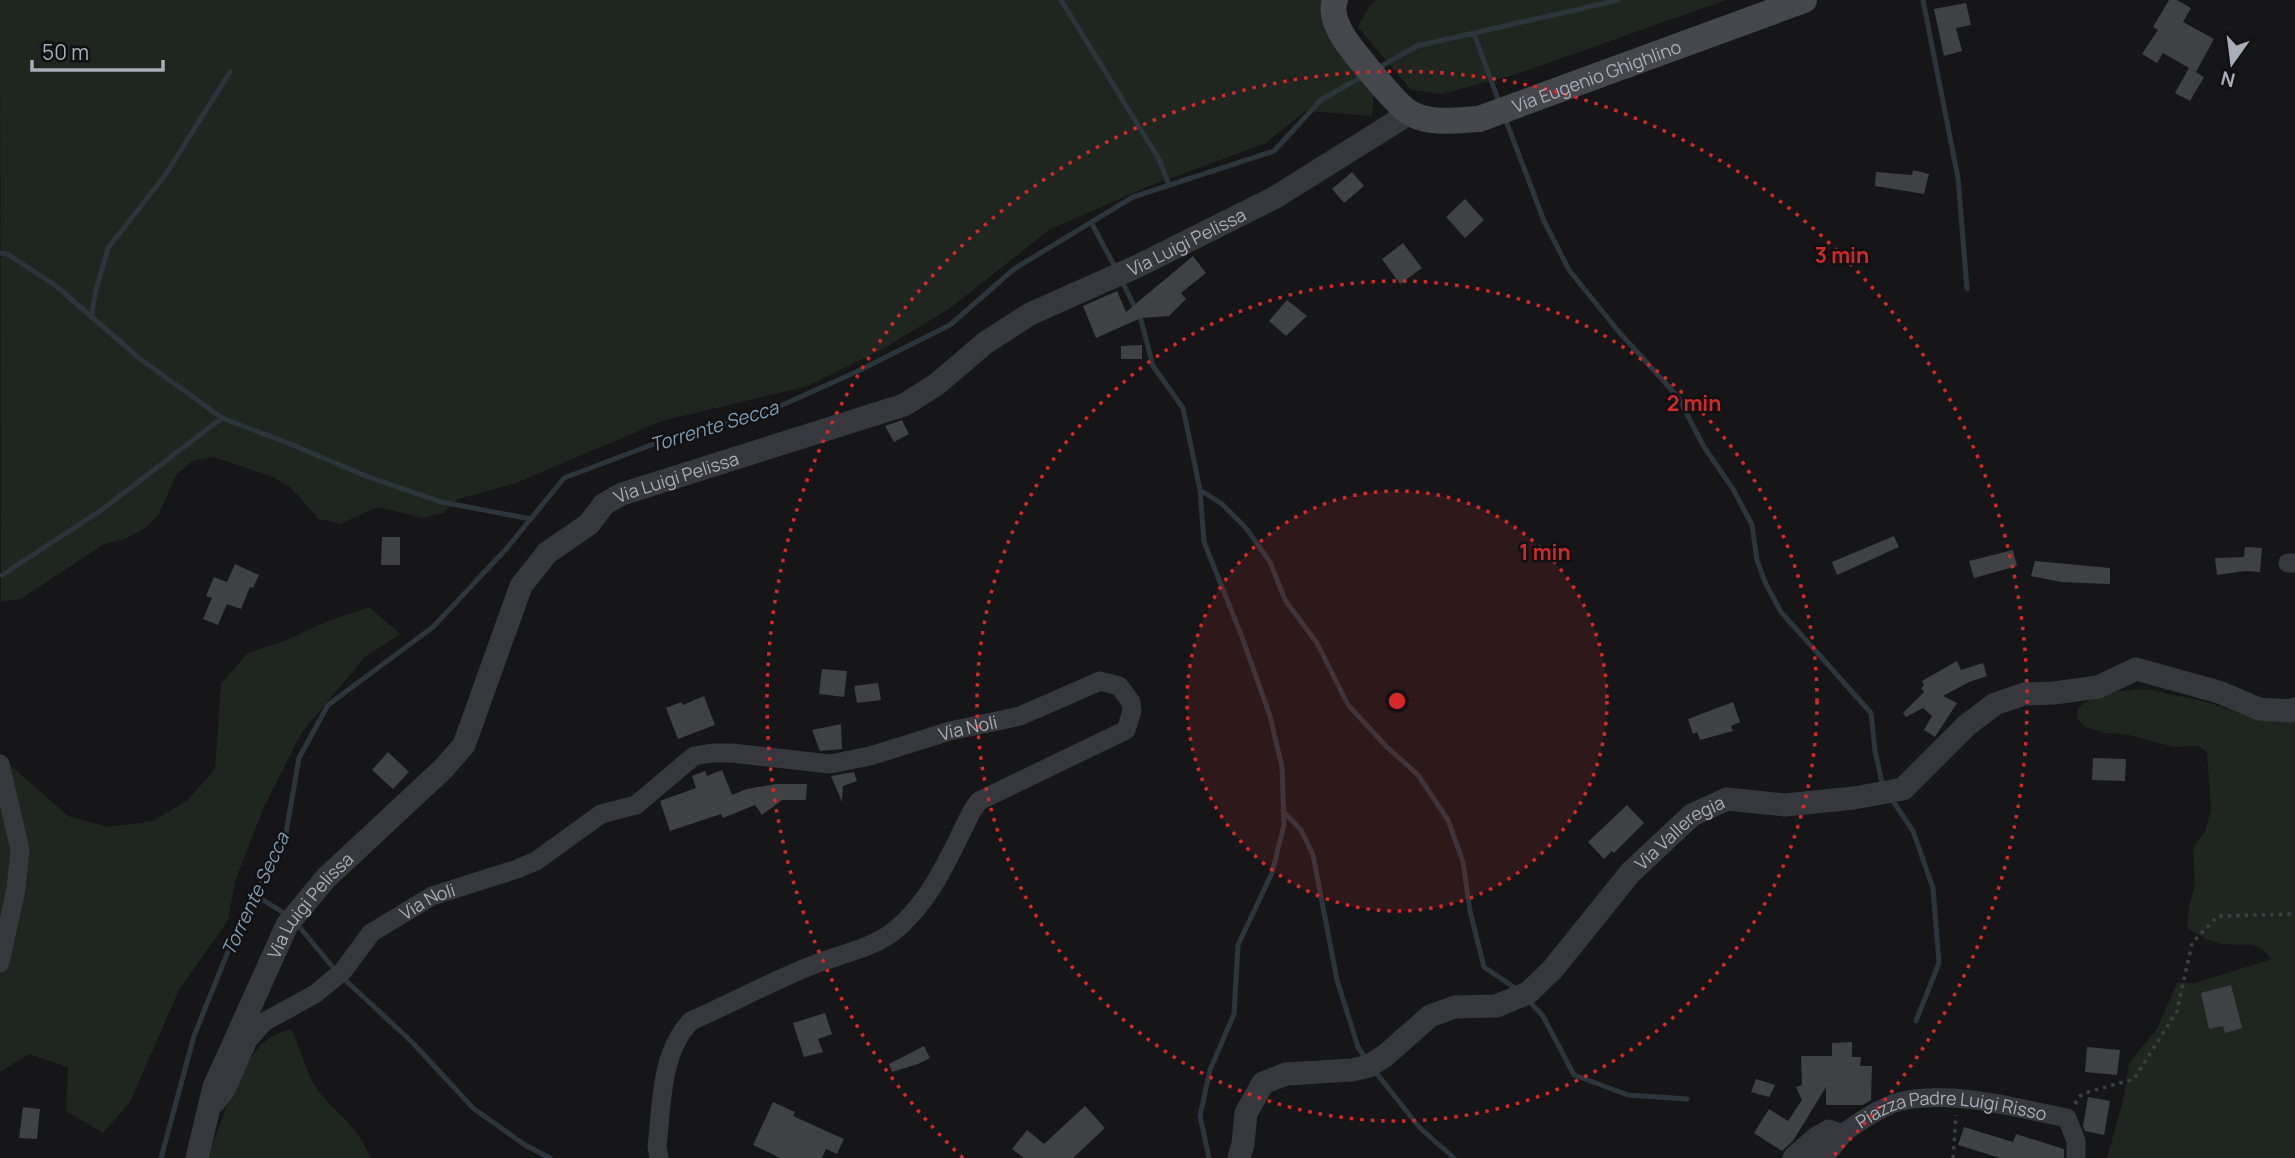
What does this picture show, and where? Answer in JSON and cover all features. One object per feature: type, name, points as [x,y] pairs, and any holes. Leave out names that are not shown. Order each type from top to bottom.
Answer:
[{"type":"main road","points":[[1335,0],[1332,8],[1340,33],[1400,105]]},
{"type":"main road","name":"Via Eugenio Ghighlino","points":[[1400,105],[1436,121],[1479,119],[1804,0]]},
{"type":"street","name":"Via Luigi Pelissa","points":[[197,1158],[214,1087],[287,925],[326,878],[443,769],[464,746],[521,586],[547,553],[589,524],[604,504],[622,494],[904,405],[937,384],[985,343],[1030,314],[1140,265],[1274,198],[1400,105]]},
{"type":"street","name":"Via Valleregia","points":[[1239,1158],[1246,1113],[1263,1083],[1286,1074],[1353,1070],[1369,1066],[1386,1055],[1430,1016],[1455,1007],[1496,1006],[1528,993],[1552,970],[1631,872],[1692,815],[1727,799],[1785,805],[1854,798],[1903,789],[1967,726],[1995,704],[2024,694],[2054,694],[2098,687],[2136,669],[2219,692],[2259,709],[2295,709]]},
{"type":"street","name":"Via Noli","points":[[208,1105],[216,1102],[226,1090],[248,1040],[264,1022],[315,994],[344,971],[371,933],[432,896],[536,861],[601,814],[636,805],[694,756],[732,753],[830,764],[870,756],[950,731],[1020,716],[1100,681],[1119,686],[1126,693],[1132,711],[1126,730],[979,801],[936,883],[893,932],[866,946],[811,965],[691,1021],[678,1034],[665,1077],[657,1147],[659,1158]]},
{"type":"street","points":[[0,764],[20,850],[16,889],[0,963]]},
{"type":"street","name":"Piazza Padre Luigi Risso","points":[[1840,1135],[1877,1112],[1905,1100],[1958,1098],[2067,1118]]},
{"type":"street","points":[[2067,1118],[2076,1141],[2076,1158]]},
{"type":"street","points":[[1794,1158],[1829,1131],[1840,1135],[1821,1158]]},
{"type":"path","points":[[2067,1118],[2080,1096],[2134,1079],[2176,1011],[2192,943],[2218,916],[2295,914]]},
{"type":"path","points":[[1952,1158],[1958,1098]]},
{"type":"shaded area","points":[[0,0],[1323,0],[1374,95],[1372,116],[1306,111],[1264,144],[1149,186],[1049,230],[949,309],[881,350],[808,386],[662,421],[516,483],[458,499],[443,513],[423,518],[378,507],[340,524],[319,519],[290,487],[273,477],[214,457],[193,461],[176,475],[159,514],[144,529],[125,539],[104,544],[21,599],[1,602]]},
{"type":"shaded area","points":[[1376,0],[1726,0],[1517,74],[1441,94],[1411,90],[1358,27],[1368,8]]},
{"type":"shaded area","points":[[369,607],[400,634],[365,657],[302,732],[264,807],[235,881],[228,920],[179,990],[130,1102],[103,1133],[66,1111],[68,1067],[29,1054],[0,1072],[0,767],[9,764],[68,816],[109,827],[153,821],[188,800],[215,769],[221,684],[248,653]]},
{"type":"shaded area","points":[[2146,689],[2207,703],[2254,719],[2271,720],[2295,716],[2295,1158],[2107,1158],[2124,1096],[2129,1063],[2157,1029],[2177,983],[2195,983],[2272,959],[2253,945],[2221,944],[2187,928],[2195,884],[2193,850],[2205,832],[2211,810],[2207,752],[2198,746],[2174,747],[2129,735],[2106,733],[2085,727],[2077,719],[2078,708],[2093,698],[2119,691]]},
{"type":"shaded area","points":[[291,1029],[317,1089],[357,1133],[371,1158],[209,1158],[231,1098],[254,1053],[268,1039]]},
{"type":"building","points":[[2169,0],[2177,0],[2191,8],[2183,22],[2214,39],[2196,72],[2163,53],[2157,63],[2142,54],[2158,30],[2153,27]]},
{"type":"building","points":[[1966,3],[1971,25],[1956,28],[1962,51],[1944,56],[1934,9]]},
{"type":"building","points":[[2189,68],[2204,77],[2190,101],[2175,93]]},
{"type":"building","points":[[1913,170],[1929,174],[1924,194],[1875,186],[1876,172],[1912,175]]},
{"type":"building","points":[[1352,172],[1364,186],[1344,203],[1332,189]]},
{"type":"building","points":[[1465,199],[1484,220],[1465,238],[1446,217]]},
{"type":"building","points":[[1403,243],[1422,268],[1400,284],[1382,259]]},
{"type":"building","points":[[1193,256],[1206,273],[1181,293],[1186,299],[1169,316],[1141,318],[1096,338],[1083,306],[1117,291],[1126,312]]},
{"type":"building","points":[[1287,300],[1307,316],[1286,336],[1269,321]]},
{"type":"building","points":[[1142,345],[1142,359],[1121,359],[1121,346]]},
{"type":"building","points":[[902,420],[909,434],[894,442],[885,426]]},
{"type":"building","points":[[1894,536],[1899,547],[1837,575],[1832,562]]},
{"type":"building","points":[[382,537],[400,537],[400,565],[381,565]]},
{"type":"building","points":[[2245,547],[2262,548],[2260,572],[2217,575],[2215,558],[2244,557]]},
{"type":"building","points":[[2013,550],[2017,566],[1974,578],[1969,561]]},
{"type":"building","points":[[2035,561],[2110,568],[2110,584],[2061,582],[2031,576]]},
{"type":"building","points":[[235,564],[259,575],[253,588],[250,587],[241,609],[227,604],[218,625],[203,619],[212,598],[206,596],[214,577],[227,582]]},
{"type":"building","points":[[1957,661],[1961,670],[1983,663],[1987,676],[1943,696],[1957,703],[1935,737],[1924,730],[1932,716],[1923,708],[1906,717],[1903,713],[1924,692],[1921,688],[1924,685],[1922,681]]},
{"type":"building","points":[[822,669],[847,671],[844,697],[819,694]]},
{"type":"building","points":[[878,683],[881,700],[857,703],[854,686]]},
{"type":"building","points":[[704,696],[715,725],[678,739],[666,708],[681,702],[683,705]]},
{"type":"building","points":[[1733,702],[1740,722],[1731,726],[1733,731],[1700,740],[1697,732],[1693,734],[1688,719]]},
{"type":"building","points":[[841,724],[842,749],[820,751],[812,730]]},
{"type":"building","points":[[388,752],[409,772],[393,789],[372,770]]},
{"type":"building","points":[[2093,758],[2126,759],[2125,781],[2092,780]]},
{"type":"building","points":[[722,770],[732,795],[747,789],[776,784],[807,784],[806,800],[782,800],[762,815],[755,805],[723,818],[721,814],[670,831],[660,801],[696,788],[692,776],[705,771],[707,776]]},
{"type":"building","points":[[854,772],[857,781],[843,786],[842,802],[831,776]]},
{"type":"building","points":[[1627,805],[1644,823],[1614,853],[1612,851],[1604,859],[1588,842]]},
{"type":"building","points":[[2231,985],[2242,1028],[2225,1033],[2223,1026],[2209,1029],[2201,993]]},
{"type":"building","points":[[825,1013],[832,1034],[818,1039],[823,1052],[804,1057],[793,1023]]},
{"type":"building","points":[[1852,1042],[1852,1057],[1861,1057],[1860,1066],[1872,1066],[1871,1100],[1863,1105],[1826,1105],[1826,1087],[1793,1141],[1782,1151],[1754,1133],[1769,1109],[1788,1121],[1802,1100],[1796,1087],[1802,1085],[1801,1056],[1832,1056],[1832,1043]]},
{"type":"building","points":[[924,1046],[930,1058],[892,1072],[889,1064]]},
{"type":"building","points":[[2087,1047],[2120,1050],[2117,1075],[2085,1072]]},
{"type":"building","points":[[1756,1079],[1775,1085],[1769,1097],[1751,1092]]},
{"type":"building","points":[[2088,1097],[2110,1101],[2104,1135],[2085,1131],[2083,1126]]},
{"type":"building","points":[[773,1102],[795,1112],[793,1116],[844,1139],[837,1154],[826,1149],[822,1158],[780,1158],[753,1145]]},
{"type":"building","points":[[1085,1106],[1105,1128],[1073,1158],[1024,1158],[1012,1149],[1027,1130],[1044,1144]]},
{"type":"building","points":[[23,1107],[40,1109],[37,1139],[19,1138]]},
{"type":"building","points":[[1964,1127],[2013,1142],[2016,1134],[2064,1149],[2064,1158],[2000,1158],[1958,1145]]},
{"type":"waterway","points":[[1061,0],[1159,159],[1169,185]]},
{"type":"waterway","name":"Torrente Secca","points":[[1378,68],[1417,46],[1619,0]]},
{"type":"waterway","points":[[1923,0],[1958,178],[1967,289]]},
{"type":"waterway","points":[[1474,34],[1499,102]]},
{"type":"waterway","points":[[91,317],[108,248],[166,174],[230,72]]},
{"type":"waterway","name":"Torrente Secca","points":[[161,1158],[194,1036],[235,934],[285,839],[299,758],[328,705],[433,627],[507,548],[564,478],[667,439],[760,415],[856,372],[950,325],[1014,269],[1133,197],[1274,151],[1321,100],[1363,76]]},
{"type":"waterway","points":[[1505,118],[1544,221],[1569,270],[1619,332],[1678,397],[1704,447],[1733,489],[1752,525],[1757,560],[1781,612],[1871,713],[1875,751],[1883,787]]},
{"type":"waterway","points":[[1091,222],[1116,269]]},
{"type":"waterway","points":[[0,253],[7,254],[55,285],[139,358],[222,418],[366,476],[441,502],[531,519]]},
{"type":"waterway","points":[[1122,281],[1141,320],[1153,366],[1183,408],[1200,490],[1204,542],[1270,716],[1282,767],[1284,825],[1272,873],[1238,945],[1234,1014],[1210,1070],[1200,1116],[1209,1158]]},
{"type":"waterway","points":[[2,575],[100,511],[222,418]]},
{"type":"waterway","points":[[1200,490],[1222,504],[1246,528],[1270,562],[1285,600],[1317,643],[1348,705],[1386,746],[1418,775],[1448,820],[1463,862],[1470,911],[1484,967],[1518,990]]},
{"type":"waterway","points":[[1891,798],[1913,831],[1933,888],[1939,963],[1916,1021]]},
{"type":"waterway","points":[[1283,811],[1301,830],[1313,855],[1337,980],[1358,1047],[1366,1059]]},
{"type":"waterway","points":[[255,895],[287,915]]},
{"type":"waterway","points":[[297,924],[335,970]]},
{"type":"waterway","points":[[342,977],[412,1042],[473,1108],[525,1145],[550,1158]]},
{"type":"waterway","points":[[1527,999],[1543,1016],[1574,1075],[1628,1095],[1687,1099]]},
{"type":"waterway","points":[[1374,1070],[1419,1127],[1454,1158]]}]
